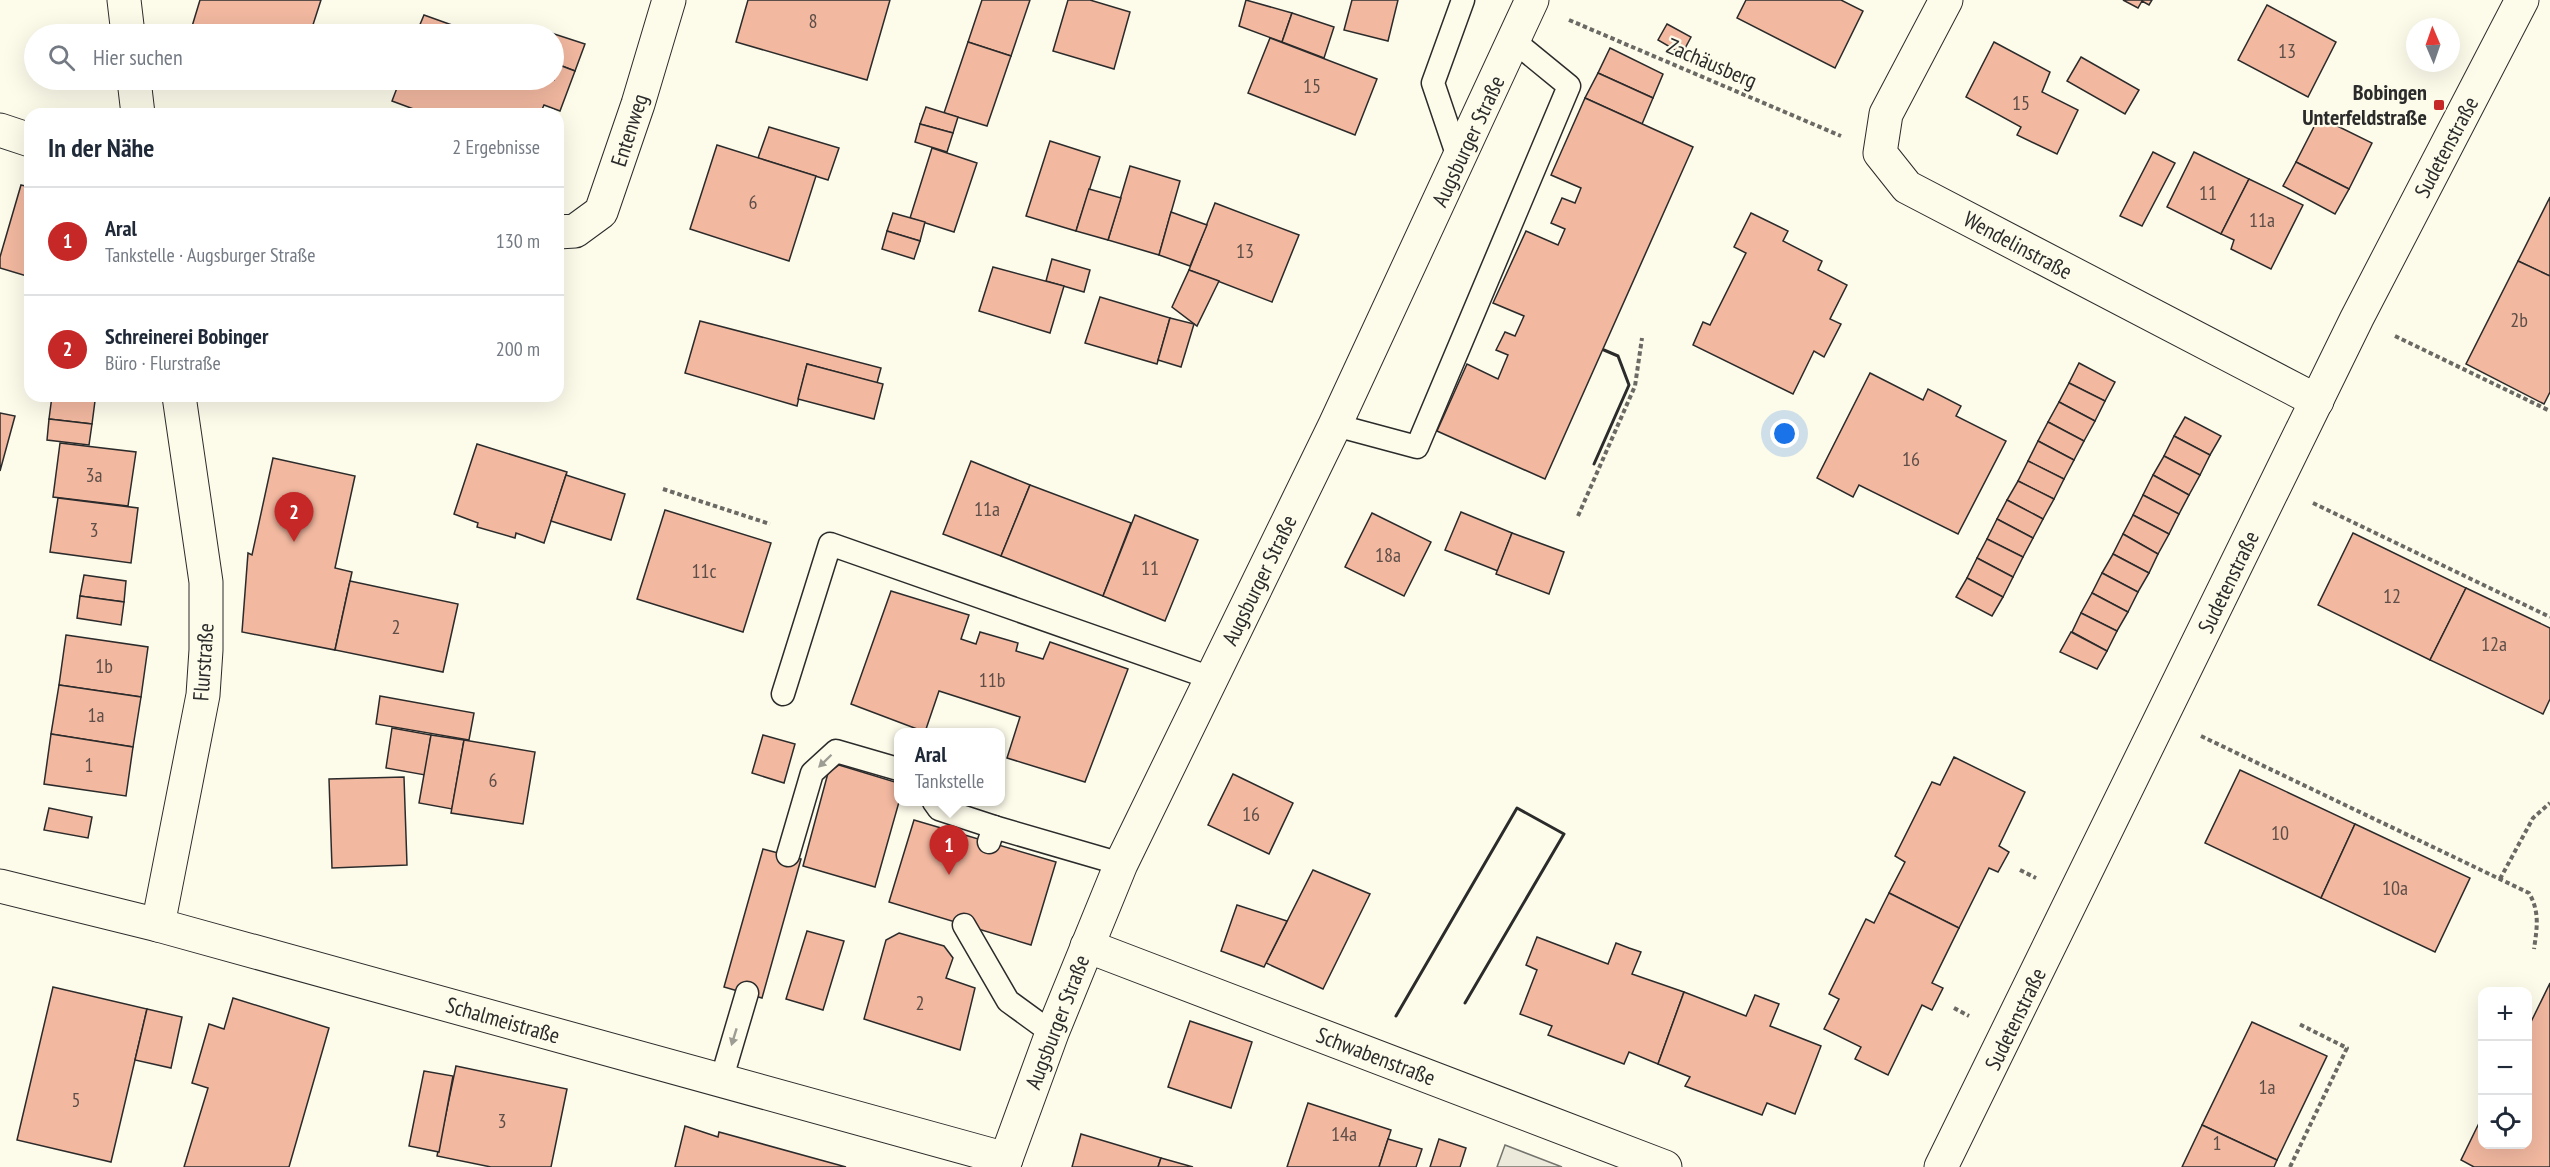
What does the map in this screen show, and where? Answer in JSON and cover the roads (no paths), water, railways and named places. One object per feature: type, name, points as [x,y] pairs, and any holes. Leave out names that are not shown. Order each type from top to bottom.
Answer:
[{"type":"street","points":[[124,0],[128,24]]},
{"type":"street","name":"Entenweg","points":[[564,232],[575,231],[601,212],[638,104],[669,0]]},
{"type":"street","name":"Wendelinstraße","points":[[1946,0],[1886,114],[1880,153],[1907,187],[2317,401]]},
{"type":"street","name":"Sudetenstraße","points":[[1941,1167],[2357,318],[2522,0]]},
{"type":"street","name":"Augsburger Straße","points":[[1004,1163],[1052,1032],[1121,864],[1335,425],[1531,2]]},
{"type":"street","points":[[135,90],[137,108]]},
{"type":"street","points":[[0,130],[24,138]]},
{"type":"street","name":"Flurstraße","points":[[158,925],[203,695],[206,650],[206,582],[180,402]]},
{"type":"street","name":"Schalmeistraße","points":[[0,886],[158,925],[721,1081],[1004,1163]]},
{"type":"street","name":"Schwabenstraße","points":[[1087,946],[1665,1167]]},
{"type":"lane","points":[[1459,160],[1433,83],[1462,0]]},
{"type":"lane","points":[[1335,425],[1417,447],[1569,86],[1514,41]]},
{"type":"lane","points":[[783,694],[830,544],[1211,678]]},
{"type":"lane","points":[[788,855],[813,773],[836,751],[894,768]]},
{"type":"lane","points":[[937,806],[939,809],[992,834],[1121,864]]},
{"type":"lane","points":[[964,925],[1008,1001],[1052,1032]]},
{"type":"lane","points":[[721,1081],[747,993]]},
{"type":"place","name":"Bobingen Unterfeldstraße","points":[[2439,105]]},
{"type":"place","name":"Schreinerei Bobinger","points":[[294,542]]},
{"type":"place","name":"Aral","points":[[949,875]]}]
